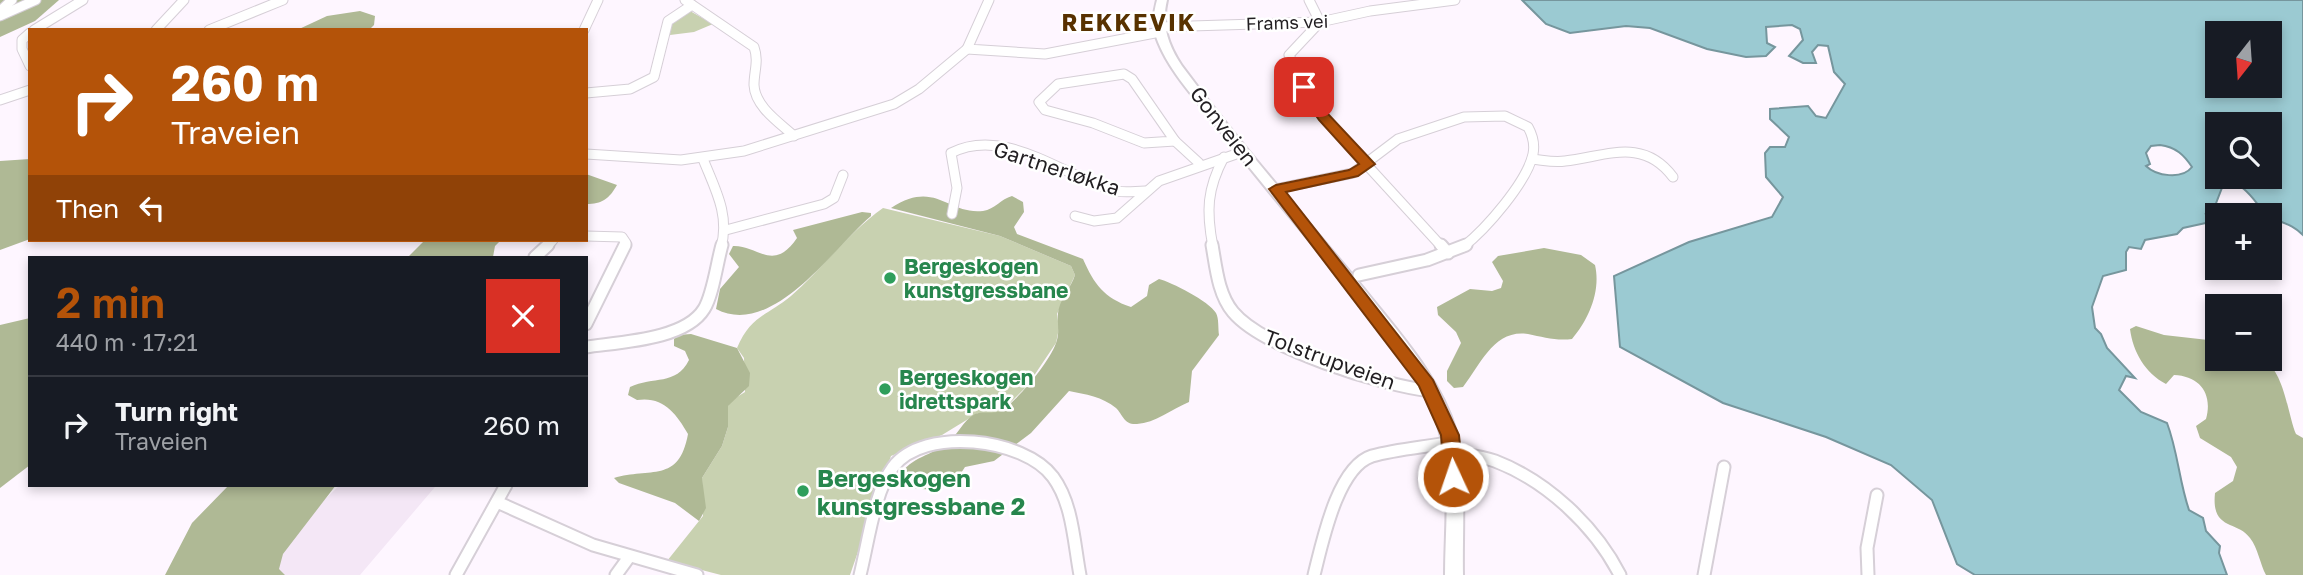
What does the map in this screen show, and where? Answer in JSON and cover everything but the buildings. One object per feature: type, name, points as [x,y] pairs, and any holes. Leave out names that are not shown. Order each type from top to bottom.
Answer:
[{"type":"street","points":[[0,11],[12,0]]},
{"type":"street","points":[[0,16],[36,0]]},
{"type":"street","points":[[37,28],[83,0]]},
{"type":"street","points":[[158,28],[184,0]]},
{"type":"street","points":[[214,28],[283,0]]},
{"type":"street","points":[[585,28],[598,0]]},
{"type":"street","points":[[588,154],[657,160],[703,159],[794,136],[894,104],[919,89],[967,49],[989,0]]},
{"type":"street","points":[[1159,30],[1162,0]]},
{"type":"street","points":[[1309,0],[1320,22],[1289,55],[1307,95],[1323,117],[1448,253]]},
{"type":"street","name":"Frams vei","points":[[967,49],[1045,54],[1159,30],[1320,22],[1370,11],[1455,0]]},
{"type":"street","points":[[588,93],[630,89],[654,77],[668,21],[689,2],[754,47],[759,58],[754,84],[757,97],[794,136]]},
{"type":"street","name":"Gonveien","points":[[1159,30],[1171,58],[1242,152],[1276,189],[1409,356],[1431,391],[1452,447],[1454,575]]},
{"type":"street","points":[[28,35],[22,40],[22,49],[28,62]]},
{"type":"street","points":[[1176,141],[1144,142],[1045,110],[1039,102],[1058,84],[1124,74],[1132,79],[1187,155],[1199,163]]},
{"type":"street","points":[[0,100],[28,91]]},
{"type":"street","points":[[1276,189],[1353,173],[1398,139],[1453,120],[1484,115],[1520,121],[1528,127],[1535,144],[1532,159],[1518,182],[1471,242],[1448,253],[1359,275]]},
{"type":"street","name":"Gartnerløkka","points":[[951,215],[957,188],[951,153],[972,144],[1032,157],[1120,191],[1145,191]]},
{"type":"street","points":[[1532,159],[1565,161],[1628,150],[1660,164],[1673,177]]},
{"type":"street","points":[[1075,216],[1091,221],[1114,220],[1124,215],[1145,191],[1199,163],[1242,152]]},
{"type":"street","name":"Tolstrupveien","points":[[1224,157],[1207,187],[1205,207],[1222,293],[1232,312],[1264,339],[1411,389],[1431,391]]},
{"type":"street","points":[[588,347],[640,341],[694,321],[708,300],[726,230],[725,215],[703,159]]},
{"type":"street","points":[[726,230],[824,204],[834,198],[843,175]]},
{"type":"street","points":[[588,236],[622,237],[626,243],[588,320]]},
{"type":"street","points":[[536,256],[549,242]]},
{"type":"street","points":[[860,575],[893,467],[910,452],[932,444],[954,441],[1020,452],[1046,468],[1054,477],[1065,507],[1080,575]]},
{"type":"street","points":[[1314,575],[1338,497],[1360,464],[1369,457],[1452,447],[1494,460],[1541,488],[1580,520],[1602,546],[1620,575]]},
{"type":"street","points":[[1704,575],[1724,467]]},
{"type":"street","points":[[456,575],[505,487]]},
{"type":"street","points":[[1868,575],[1867,548],[1877,495]]},
{"type":"street","points":[[497,502],[565,534],[629,557],[697,575]]},
{"type":"street","points":[[616,575],[629,557]]},
{"type":"shaded area","points":[[338,487],[435,487],[360,575],[245,575]]},
{"type":"green space","points":[[0,0],[59,0],[35,21],[0,37]]},
{"type":"green space","points":[[360,11],[375,16],[371,28],[301,28],[327,16]]},
{"type":"green space","points":[[690,11],[713,24],[694,32],[670,35],[675,20]]},
{"type":"green space","points":[[28,159],[28,240],[0,250],[0,161]]},
{"type":"green space","points":[[588,175],[617,185],[604,200],[588,204]]},
{"type":"green space","points":[[1012,196],[1023,202],[1024,212],[1014,227],[1017,234],[1083,259],[1101,289],[1131,307],[1147,296],[1149,285],[1159,279],[1189,293],[1206,303],[1217,315],[1219,335],[1192,371],[1189,402],[1157,418],[1144,423],[1129,423],[1116,408],[1105,401],[1069,391],[1031,433],[994,461],[965,467],[958,477],[942,488],[893,486],[904,469],[945,445],[975,414],[1001,410],[1027,386],[1054,348],[1058,336],[1059,308],[1075,275],[1071,266],[1000,236],[891,208],[906,200],[930,197],[971,211],[983,211]]},
{"type":"green space","name":"Bergeskogen idrettspark","points":[[883,208],[1000,236],[1071,266],[1075,275],[1057,314],[1059,328],[1056,343],[1027,386],[1005,408],[996,413],[978,413],[942,435],[891,456],[850,575],[721,575],[667,561],[703,516],[702,478],[722,446],[728,427],[727,407],[732,400],[745,392],[744,358],[737,348],[742,337],[754,322],[791,296],[858,228]]},
{"type":"green space","points":[[862,212],[871,213],[871,216],[821,267],[780,301],[759,311],[738,315],[716,309],[720,289],[739,267],[729,254],[733,246],[773,256],[788,248],[797,238],[793,230]]},
{"type":"green space","points":[[423,242],[499,242],[495,246],[493,256],[409,256]]},
{"type":"green space","points":[[1544,248],[1581,255],[1595,265],[1595,295],[1584,323],[1572,339],[1528,334],[1506,337],[1490,350],[1463,387],[1454,388],[1447,381],[1447,371],[1461,343],[1456,332],[1438,315],[1437,307],[1470,289],[1492,291],[1501,288],[1503,281],[1492,262],[1498,256]]},
{"type":"green space","points":[[28,318],[28,467],[0,488],[0,325]]},
{"type":"green space","points":[[2136,326],[2164,335],[2205,340],[2205,371],[2275,372],[2296,434],[2303,438],[2303,575],[2266,575],[2250,538],[2217,514],[2215,493],[2233,481],[2237,467],[2231,457],[2200,438],[2196,426],[2206,419],[2206,394],[2197,383],[2183,376],[2174,375],[2166,384],[2152,374],[2141,361],[2130,329]]},
{"type":"green space","points":[[691,334],[737,348],[750,373],[749,386],[728,406],[728,427],[722,446],[702,478],[706,508],[699,521],[675,503],[619,483],[614,478],[661,471],[678,460],[684,450],[688,434],[668,408],[661,403],[646,399],[637,400],[628,395],[630,387],[678,374],[689,360],[685,351],[674,346],[674,339],[678,335]]},
{"type":"green space","points":[[227,487],[334,487],[283,554],[279,569],[285,575],[165,575],[192,523]]},
{"type":"water","points":[[1522,0],[2303,0],[2303,235],[2282,222],[2282,203],[2256,203],[2244,189],[2282,189],[2282,112],[2205,112],[2205,189],[2222,189],[2216,203],[2205,203],[2205,223],[2183,228],[2177,234],[2145,240],[2141,249],[2129,247],[2126,252],[2126,270],[2103,276],[2092,307],[2095,328],[2107,348],[2135,378],[2126,376],[2119,390],[2141,412],[2167,423],[2189,510],[2203,518],[2206,531],[2220,546],[2219,553],[2227,575],[1975,575],[1957,564],[1932,500],[1891,465],[1826,437],[1723,403],[1620,347],[1614,276],[1689,242],[1772,217],[1783,197],[1766,177],[1765,153],[1770,147],[1785,147],[1789,137],[1770,119],[1770,109],[1808,106],[1816,116],[1826,118],[1845,84],[1834,72],[1828,46],[1818,45],[1812,52],[1816,63],[1803,63],[1789,56],[1803,40],[1800,29],[1792,25],[1766,27],[1767,43],[1775,47],[1766,56],[1746,57],[1707,49],[1650,28],[1626,26],[1570,33],[1546,24]],"holes":[[[2160,145],[2183,155],[2192,167],[2176,175],[2162,174],[2150,169],[2146,166],[2150,164],[2146,153],[2151,146]]]},
{"type":"place","name":"Bergeskogen kunstgressbane","points":[[890,278]]},
{"type":"place","name":"Bergeskogen idrettspark","points":[[885,389]]},
{"type":"place","name":"Bergeskogen kunstgressbane 2","points":[[803,491]]},
{"type":"district","name":"REKKEVIK","points":[[1129,22]]},
{"type":"route","points":[[1304,87],[1323,117],[1368,164],[1353,173],[1276,189],[1409,356],[1427,384],[1450,435],[1453,477]]}]
